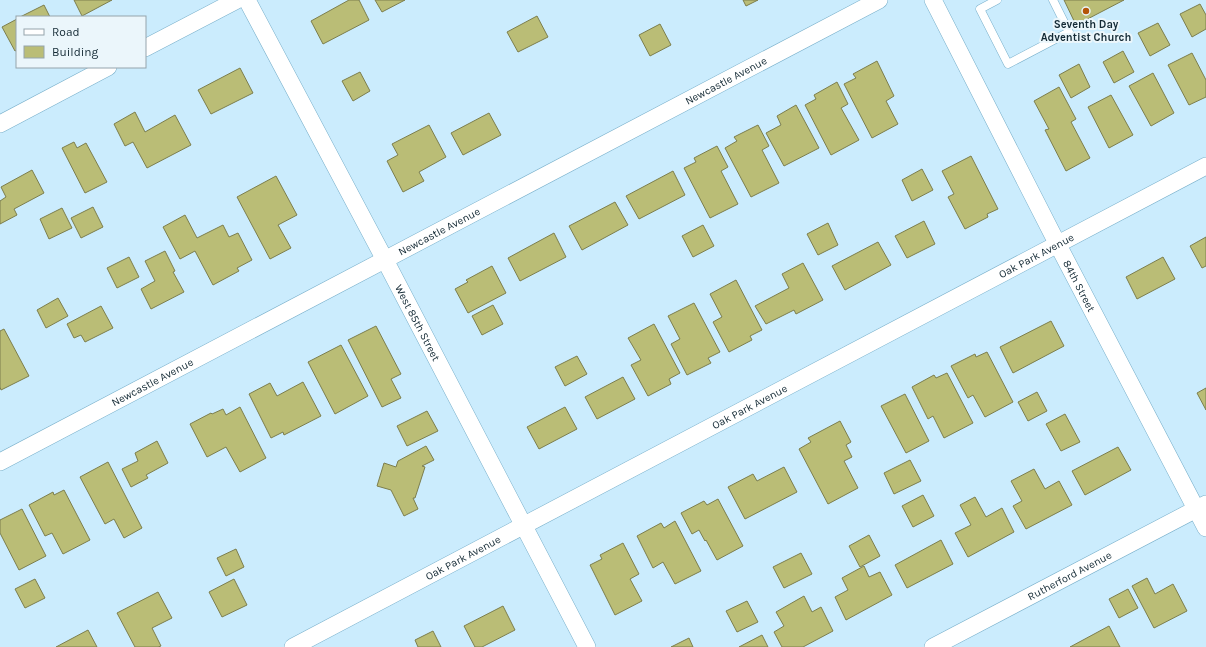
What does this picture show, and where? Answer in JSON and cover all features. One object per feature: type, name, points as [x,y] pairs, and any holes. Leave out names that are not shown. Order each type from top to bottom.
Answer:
[{"type":"street","points":[[146,47],[237,0]]},
{"type":"street","name":"West 85th Street","points":[[247,0],[385,260],[587,647]]},
{"type":"street","name":"Newcastle Avenue","points":[[0,462],[879,0]]},
{"type":"street","name":"84th Street","points":[[933,0],[1058,245],[1201,506],[1206,528]]},
{"type":"street","points":[[0,124],[106,68]]},
{"type":"street","name":"Oak Park Avenue","points":[[293,647],[1206,166]]},
{"type":"street","name":"Rutherford Avenue","points":[[933,647],[1201,506]]},
{"type":"lane","points":[[997,0],[980,9],[1008,64],[1069,32],[1053,0]]},
{"type":"building","points":[[74,0],[112,0],[82,16]]},
{"type":"building","points":[[349,0],[359,0],[369,20],[323,44],[311,21]]},
{"type":"building","points":[[375,0],[405,0],[382,12]]},
{"type":"building","points":[[743,0],[758,0],[746,6]]},
{"type":"building","name":"Seventh Day Adventist Church","points":[[1064,0],[1124,0],[1076,25]]},
{"type":"building","points":[[1200,4],[1206,15],[1206,29],[1192,37],[1180,14]]},
{"type":"building","points":[[44,5],[50,16],[22,16]]},
{"type":"building","points":[[537,16],[548,37],[518,52],[507,32]]},
{"type":"building","points":[[16,20],[16,50],[15,51],[2,27]]},
{"type":"building","points":[[1158,23],[1170,45],[1150,56],[1138,33]]},
{"type":"building","points":[[660,24],[671,45],[650,56],[639,35]]},
{"type":"building","points":[[1123,51],[1134,72],[1114,83],[1103,62]]},
{"type":"building","points":[[1192,53],[1206,80],[1206,97],[1189,105],[1168,65]]},
{"type":"building","points":[[877,61],[894,96],[886,101],[898,124],[872,138],[844,84],[856,78],[853,74]]},
{"type":"building","points":[[1079,64],[1090,87],[1071,98],[1059,75]]},
{"type":"building","points":[[240,68],[253,93],[211,114],[198,90]]},
{"type":"building","points":[[360,72],[370,91],[353,101],[342,81]]},
{"type":"building","points":[[1153,73],[1174,113],[1151,126],[1129,86]]},
{"type":"building","points":[[837,82],[848,104],[841,108],[859,140],[831,155],[805,105],[816,99],[814,95]]},
{"type":"building","points":[[1059,87],[1076,119],[1071,122],[1090,158],[1066,171],[1045,130],[1049,129],[1034,101]]},
{"type":"building","points":[[1111,95],[1133,135],[1109,148],[1088,107]]},
{"type":"building","points":[[796,105],[819,148],[784,166],[766,133],[781,125],[777,116]]},
{"type":"building","points":[[135,112],[145,132],[175,115],[191,145],[147,168],[133,142],[125,146],[114,124]]},
{"type":"building","points":[[489,113],[501,135],[463,155],[451,133]]},
{"type":"building","points":[[429,125],[446,157],[419,172],[424,181],[403,192],[387,161],[398,155],[392,144]]},
{"type":"building","points":[[758,125],[769,146],[762,150],[779,183],[751,197],[725,148],[737,141],[734,137]]},
{"type":"building","points":[[74,142],[77,148],[86,143],[107,182],[85,193],[62,148]]},
{"type":"building","points":[[717,146],[728,167],[721,171],[738,204],[710,218],[684,168],[696,162],[694,158]]},
{"type":"building","points":[[971,156],[998,209],[987,214],[988,217],[965,229],[948,197],[954,194],[942,171]]},
{"type":"building","points":[[922,169],[933,190],[912,201],[902,180]]},
{"type":"building","points":[[32,170],[44,193],[14,209],[17,215],[0,224],[0,201],[6,197],[1,187]]},
{"type":"building","points":[[673,171],[685,195],[639,219],[626,196]]},
{"type":"building","points":[[276,176],[297,215],[278,225],[291,248],[270,259],[237,197]]},
{"type":"building","points":[[615,202],[628,225],[582,250],[569,226]]},
{"type":"building","points":[[93,207],[103,227],[81,238],[71,218]]},
{"type":"building","points":[[62,208],[72,228],[49,239],[40,219]]},
{"type":"building","points":[[185,215],[197,238],[223,225],[229,237],[238,233],[252,260],[237,268],[239,271],[213,285],[195,251],[180,259],[163,227]]},
{"type":"building","points":[[924,221],[935,244],[907,258],[895,236]]},
{"type":"building","points":[[828,223],[838,245],[818,255],[807,234]]},
{"type":"building","points":[[703,225],[714,246],[693,257],[682,236]]},
{"type":"building","points":[[554,233],[566,257],[520,281],[508,258]]},
{"type":"building","points":[[1206,237],[1206,266],[1202,268],[1190,246]]},
{"type":"building","points":[[878,242],[891,265],[845,290],[832,266]]},
{"type":"building","points":[[165,251],[175,271],[173,272],[184,292],[151,309],[141,289],[155,281],[145,261]]},
{"type":"building","points":[[129,257],[139,277],[117,288],[107,268]]},
{"type":"building","points":[[1163,257],[1175,279],[1137,299],[1126,277]]},
{"type":"building","points":[[803,263],[823,300],[796,314],[794,310],[766,324],[755,306],[789,288],[782,274]]},
{"type":"building","points":[[492,266],[506,293],[468,313],[455,289],[468,282],[466,280]]},
{"type":"building","points":[[736,280],[762,330],[750,336],[752,340],[729,352],[713,322],[722,317],[710,294]]},
{"type":"building","points":[[58,298],[68,316],[46,328],[37,310]]},
{"type":"building","points":[[694,303],[720,352],[708,358],[711,363],[687,375],[671,344],[680,339],[668,316]]},
{"type":"building","points":[[493,305],[503,324],[482,335],[472,316]]},
{"type":"building","points":[[101,306],[113,328],[85,342],[81,335],[74,338],[67,324]]},
{"type":"building","points":[[1051,321],[1064,346],[1013,373],[1000,347]]},
{"type":"building","points":[[654,324],[680,373],[669,379],[671,384],[648,396],[631,365],[641,360],[628,338]]},
{"type":"building","points":[[376,326],[401,374],[391,379],[401,398],[382,407],[348,340]]},
{"type":"building","points":[[4,329],[29,376],[1,390],[0,331]]},
{"type":"building","points":[[341,345],[368,396],[335,414],[308,362]]},
{"type":"building","points":[[987,352],[1013,402],[985,417],[973,395],[968,398],[951,366],[975,354],[976,357]]},
{"type":"building","points":[[577,356],[587,374],[565,386],[555,367]]},
{"type":"building","points":[[947,373],[973,423],[944,438],[933,416],[928,419],[912,387],[934,375],[936,378]]},
{"type":"building","points":[[623,377],[635,399],[597,419],[585,397]]},
{"type":"building","points":[[303,382],[321,416],[284,435],[283,432],[271,438],[249,394],[270,383],[277,396]]},
{"type":"building","points":[[1206,388],[1206,410],[1197,393]]},
{"type":"building","points":[[1037,392],[1047,411],[1028,421],[1018,402]]},
{"type":"building","points":[[905,394],[929,441],[906,453],[881,406]]},
{"type":"building","points":[[240,407],[266,458],[240,472],[226,447],[207,457],[190,424],[211,413],[212,414],[223,409],[226,415]]},
{"type":"building","points":[[565,407],[577,429],[539,449],[527,427]]},
{"type":"building","points":[[427,411],[438,431],[407,446],[397,426]]},
{"type":"building","points":[[1065,414],[1080,442],[1061,451],[1046,424]]},
{"type":"building","points":[[840,421],[851,442],[846,445],[852,457],[844,461],[858,488],[828,504],[799,449],[811,442],[808,438]]},
{"type":"building","points":[[157,441],[168,463],[146,475],[148,478],[131,487],[122,469],[138,461],[135,453]]},
{"type":"building","points":[[426,446],[434,460],[422,466],[425,467],[415,498],[413,498],[418,509],[404,516],[391,490],[377,486],[384,463],[396,467],[398,461]]},
{"type":"building","points":[[1118,447],[1131,470],[1085,495],[1072,471]]},
{"type":"building","points":[[910,460],[921,481],[894,494],[884,473]]},
{"type":"building","points":[[108,462],[142,528],[124,538],[114,519],[105,524],[80,477]]},
{"type":"building","points":[[784,467],[797,492],[745,519],[728,487],[753,474],[757,481]]},
{"type":"building","points":[[1034,469],[1045,489],[1059,481],[1072,505],[1026,529],[1013,506],[1022,501],[1011,481]]},
{"type":"building","points":[[64,490],[90,540],[63,554],[52,533],[45,536],[29,505],[53,492],[54,495]]},
{"type":"building","points":[[923,495],[934,516],[913,527],[902,506]]},
{"type":"building","points":[[975,497],[986,517],[1002,508],[1014,532],[968,557],[955,533],[971,525],[960,505]]},
{"type":"building","points":[[718,499],[743,546],[717,560],[699,530],[692,534],[681,513],[704,501],[707,505]]},
{"type":"building","points":[[22,509],[46,556],[19,570],[0,533],[0,520]]},
{"type":"building","points":[[675,521],[701,571],[675,584],[663,562],[653,568],[637,536],[661,523],[664,528]]},
{"type":"building","points":[[869,535],[880,556],[860,567],[849,546]]},
{"type":"building","points":[[941,540],[953,564],[907,588],[895,565]]},
{"type":"building","points":[[623,543],[639,574],[630,579],[642,601],[615,615],[590,565],[602,559],[600,555]]},
{"type":"building","points":[[236,549],[244,567],[226,576],[217,558]]},
{"type":"building","points":[[801,553],[812,574],[784,588],[773,567]]},
{"type":"building","points":[[864,566],[869,577],[880,572],[892,595],[846,620],[835,597],[848,590],[842,578]]},
{"type":"building","points":[[1147,578],[1155,594],[1173,584],[1187,611],[1154,628],[1132,586]]},
{"type":"building","points":[[35,579],[45,598],[25,608],[15,589]]},
{"type":"building","points":[[234,579],[247,605],[222,617],[209,592]]},
{"type":"building","points":[[1128,589],[1138,608],[1119,618],[1109,599]]},
{"type":"building","points":[[158,592],[172,618],[152,628],[161,646],[135,647],[117,613]]},
{"type":"building","points":[[804,596],[812,612],[821,607],[833,631],[803,647],[782,647],[774,632],[784,626],[776,612]]},
{"type":"building","points":[[747,601],[758,622],[737,632],[726,611]]},
{"type":"building","points":[[503,606],[515,630],[482,647],[475,647],[464,626]]},
{"type":"building","points":[[1109,626],[1120,647],[1070,647]]},
{"type":"building","points":[[88,630],[97,647],[56,647]]},
{"type":"building","points":[[433,631],[441,647],[418,647],[415,640]]},
{"type":"building","points":[[762,635],[768,647],[739,647]]},
{"type":"building","points":[[689,638],[693,647],[671,647]]},
{"type":"place","name":"Seventh Day Adventist Church","points":[[1086,11]]}]
